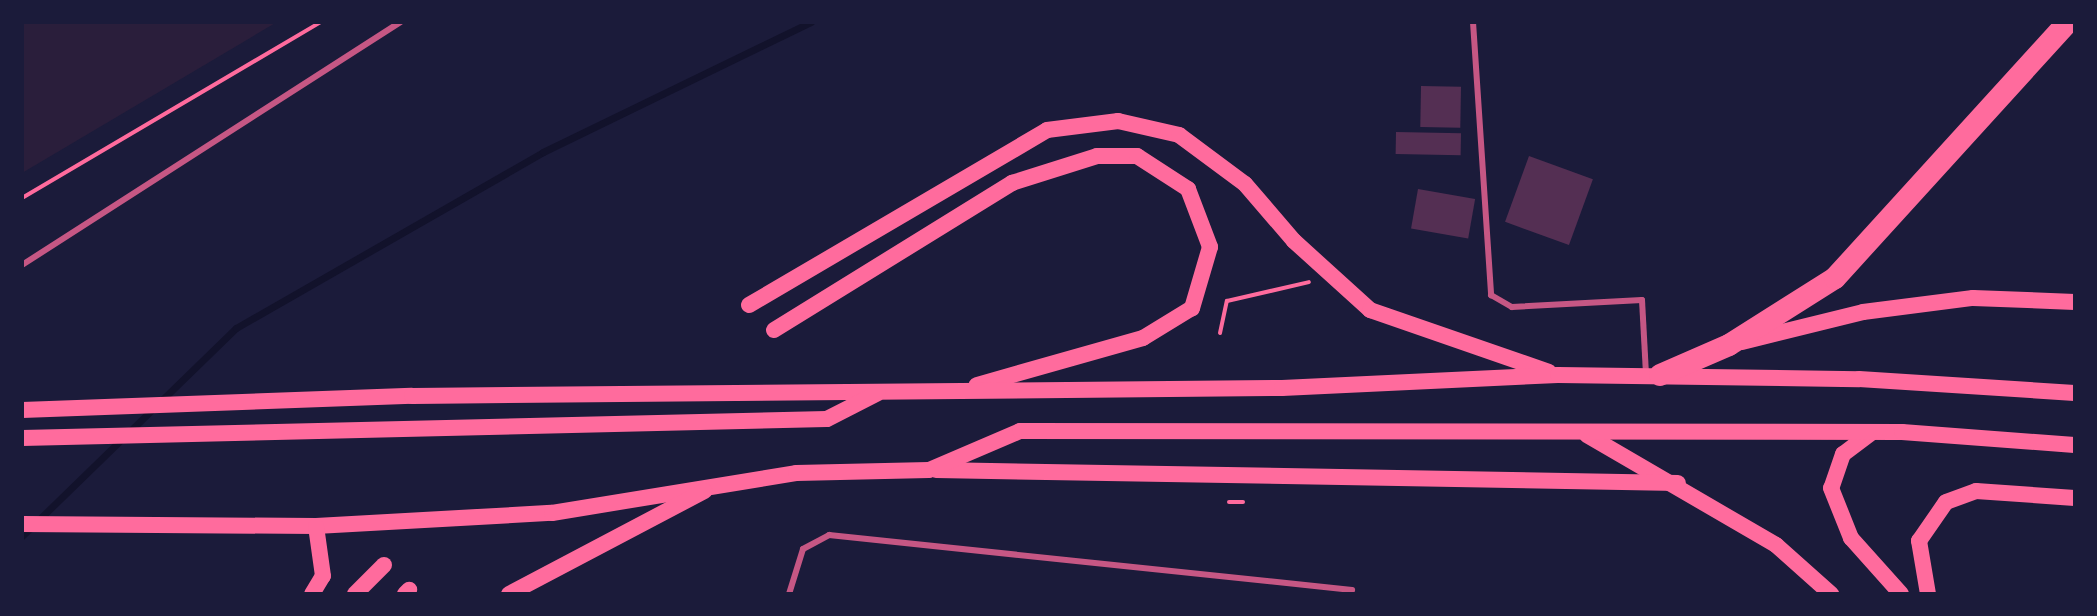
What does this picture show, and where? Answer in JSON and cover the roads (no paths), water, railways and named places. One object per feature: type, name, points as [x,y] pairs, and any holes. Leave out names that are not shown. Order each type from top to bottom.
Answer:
[{"type":"highway","points":[[1653,375],[1729,345],[1835,278],[2068,22]]},
{"type":"main road","points":[[749,305],[1047,130],[1118,121],[1179,135],[1245,184],[1330,277],[1370,310],[1558,375]]},
{"type":"main road","points":[[774,330],[1012,183],[1097,156],[1137,156],[1188,189],[1210,247],[1192,308],[1143,338],[956,391]]},
{"type":"main road","points":[[1729,345],[1863,312],[1973,298],[2075,302]]},
{"type":"main road","points":[[22,410],[412,396],[956,391],[1558,375],[1859,379],[2075,393]]},
{"type":"main road","points":[[22,438],[827,419],[880,391]]},
{"type":"main road","points":[[929,470],[1020,431],[1902,432],[2075,445]]},
{"type":"main road","points":[[1872,432],[1843,454],[1831,488],[1851,538],[1901,594]]},
{"type":"main road","points":[[1586,434],[1678,483],[1776,545],[1831,594]]},
{"type":"main road","points":[[22,524],[316,526],[552,513],[796,473],[929,470],[1678,483]]},
{"type":"main road","points":[[509,594],[716,485]]},
{"type":"main road","points":[[1928,594],[1919,541],[1946,502],[1976,491],[2075,498]]},
{"type":"main road","points":[[312,594],[323,576],[316,526]]},
{"type":"main road","points":[[355,594],[384,565]]},
{"type":"lane","points":[[22,265],[401,22]]},
{"type":"lane","points":[[1473,22],[1491,295],[1512,307],[1642,300],[1653,375]]},
{"type":"lane","points":[[789,594],[803,549],[829,535],[1352,590]]},
{"type":"waterway","points":[[22,536],[236,328],[543,152],[811,22]]}]
